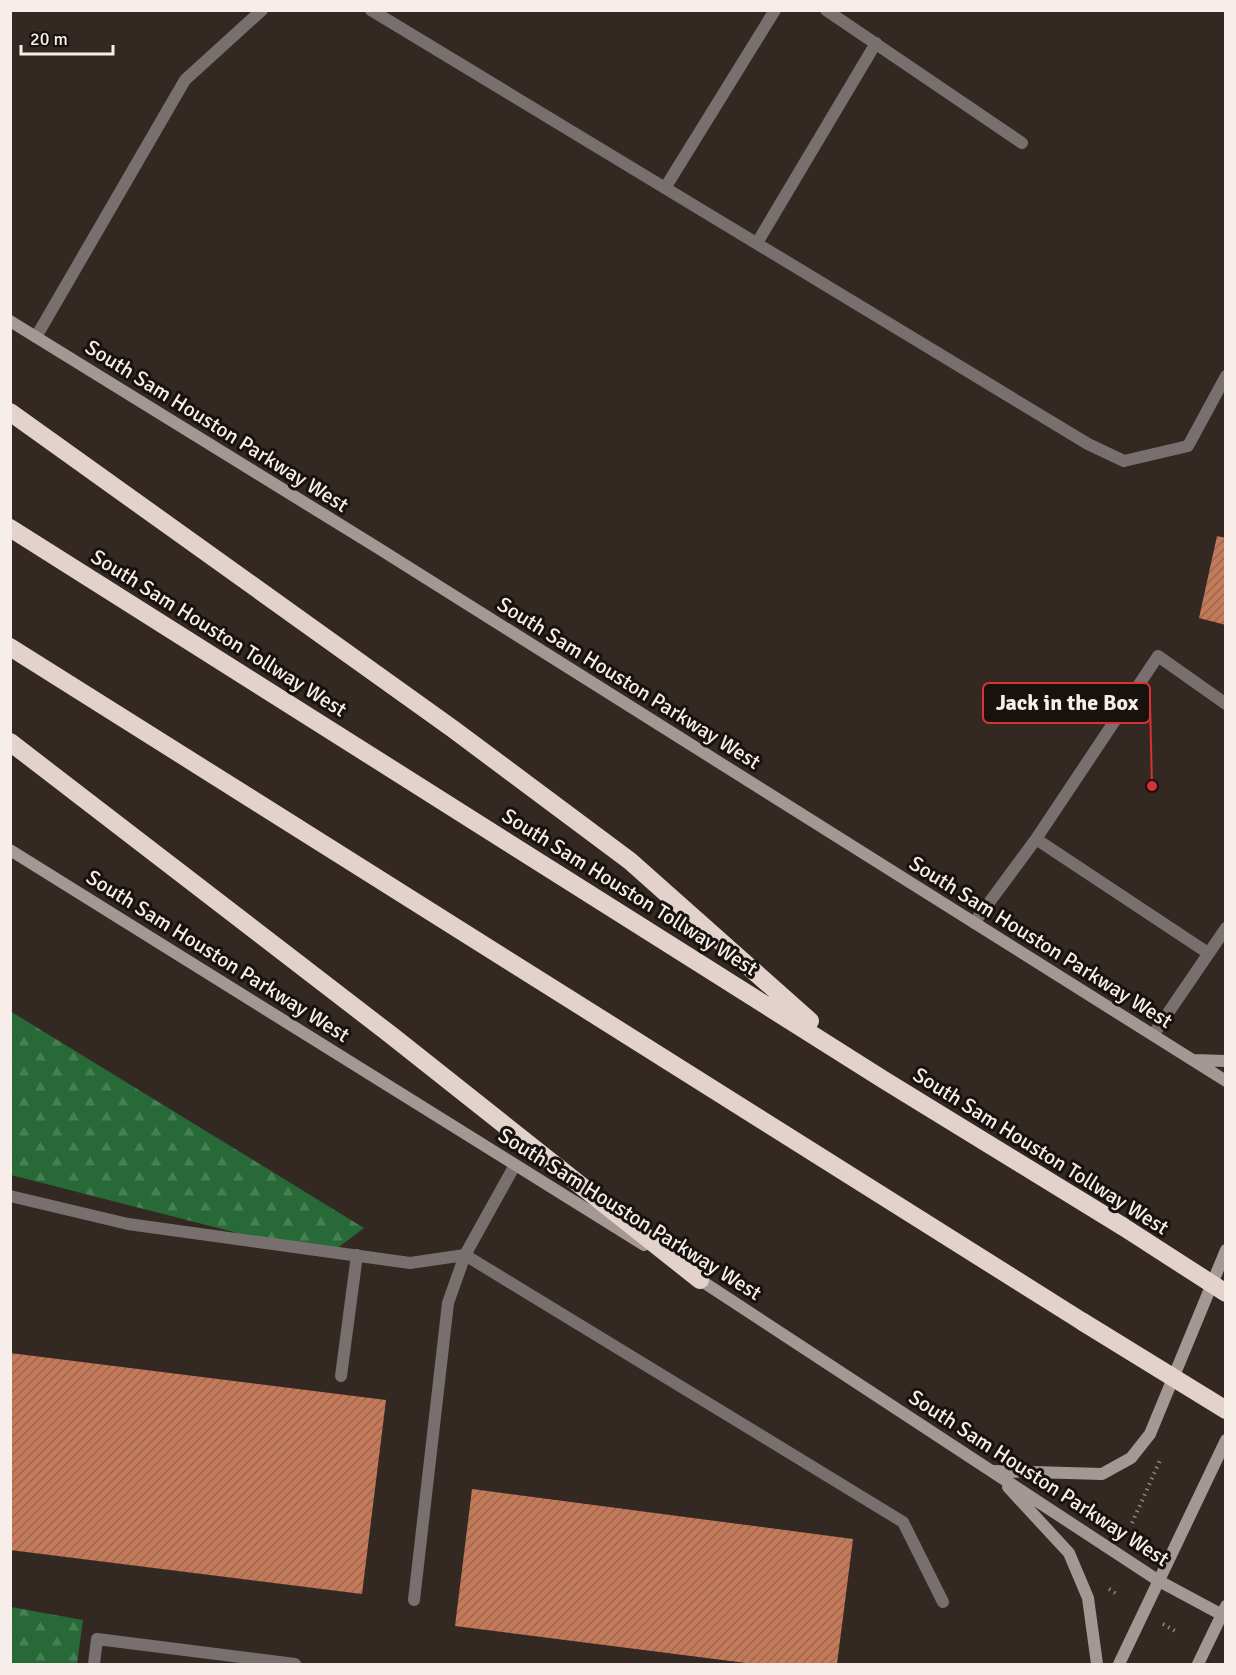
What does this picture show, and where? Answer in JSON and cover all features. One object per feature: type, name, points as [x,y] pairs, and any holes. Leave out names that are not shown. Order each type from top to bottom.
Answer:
[{"type":"highway","points":[[10,412],[444,722],[630,861],[691,913],[792,1007],[884,1080]]},
{"type":"highway","name":"South Sam Houston Tollway West","points":[[10,528],[884,1080],[1122,1226],[1226,1293]]},
{"type":"highway","points":[[10,646],[1226,1410]]},
{"type":"highway","points":[[10,742],[400,1042],[700,1280]]},
{"type":"main road","name":"South Sam Houston Parkway West","points":[[10,321],[398,561],[1226,1081]]},
{"type":"main road","name":"South Sam Houston Parkway West","points":[[10,850],[700,1280],[1159,1581],[1224,1613]]},
{"type":"main road","points":[[1192,1059],[1226,1061]]},
{"type":"main road","points":[[993,1471],[1102,1474],[1131,1458],[1150,1434],[1226,1250]]},
{"type":"main road","points":[[1119,1665],[1226,1440]]},
{"type":"main road","points":[[993,1471],[1069,1553],[1088,1598],[1097,1665]]},
{"type":"main road","points":[[1197,1665],[1224,1613]]},
{"type":"street","points":[[36,337],[185,80],[262,10]]},
{"type":"street","points":[[371,10],[1088,444],[1124,461],[1188,446],[1226,376]]},
{"type":"street","points":[[665,188],[775,10]]},
{"type":"street","points":[[826,10],[1022,143]]},
{"type":"street","points":[[756,243],[876,43]]},
{"type":"street","points":[[974,923],[1035,839],[1158,656],[1226,704]]},
{"type":"street","points":[[1035,839],[1208,953]]},
{"type":"street","points":[[1153,1035],[1226,928]]},
{"type":"street","points":[[414,1600],[448,1303],[465,1255],[515,1165]]},
{"type":"street","points":[[10,1196],[128,1224],[410,1263],[465,1255],[903,1522],[943,1602]]},
{"type":"street","points":[[341,1376],[357,1255]]},
{"type":"street","points":[[94,1665],[97,1639],[295,1665]]},
{"type":"path","points":[[1104,1587],[1118,1595]]},
{"type":"path","points":[[1160,1622],[1175,1631]]},
{"type":"green space","points":[[10,1011],[364,1228],[327,1256],[11,1175]]},
{"type":"green space","points":[[11,1607],[83,1620],[77,1664],[11,1664]]},
{"type":"building","points":[[1217,536],[1226,538],[1226,625],[1199,618]]},
{"type":"building","points":[[10,1353],[386,1400],[362,1594],[10,1550]]},
{"type":"building","points":[[472,1489],[853,1539],[837,1664],[754,1664],[455,1626]]},
{"type":"place","name":"Jack in the Box","points":[[1152,786]]}]
